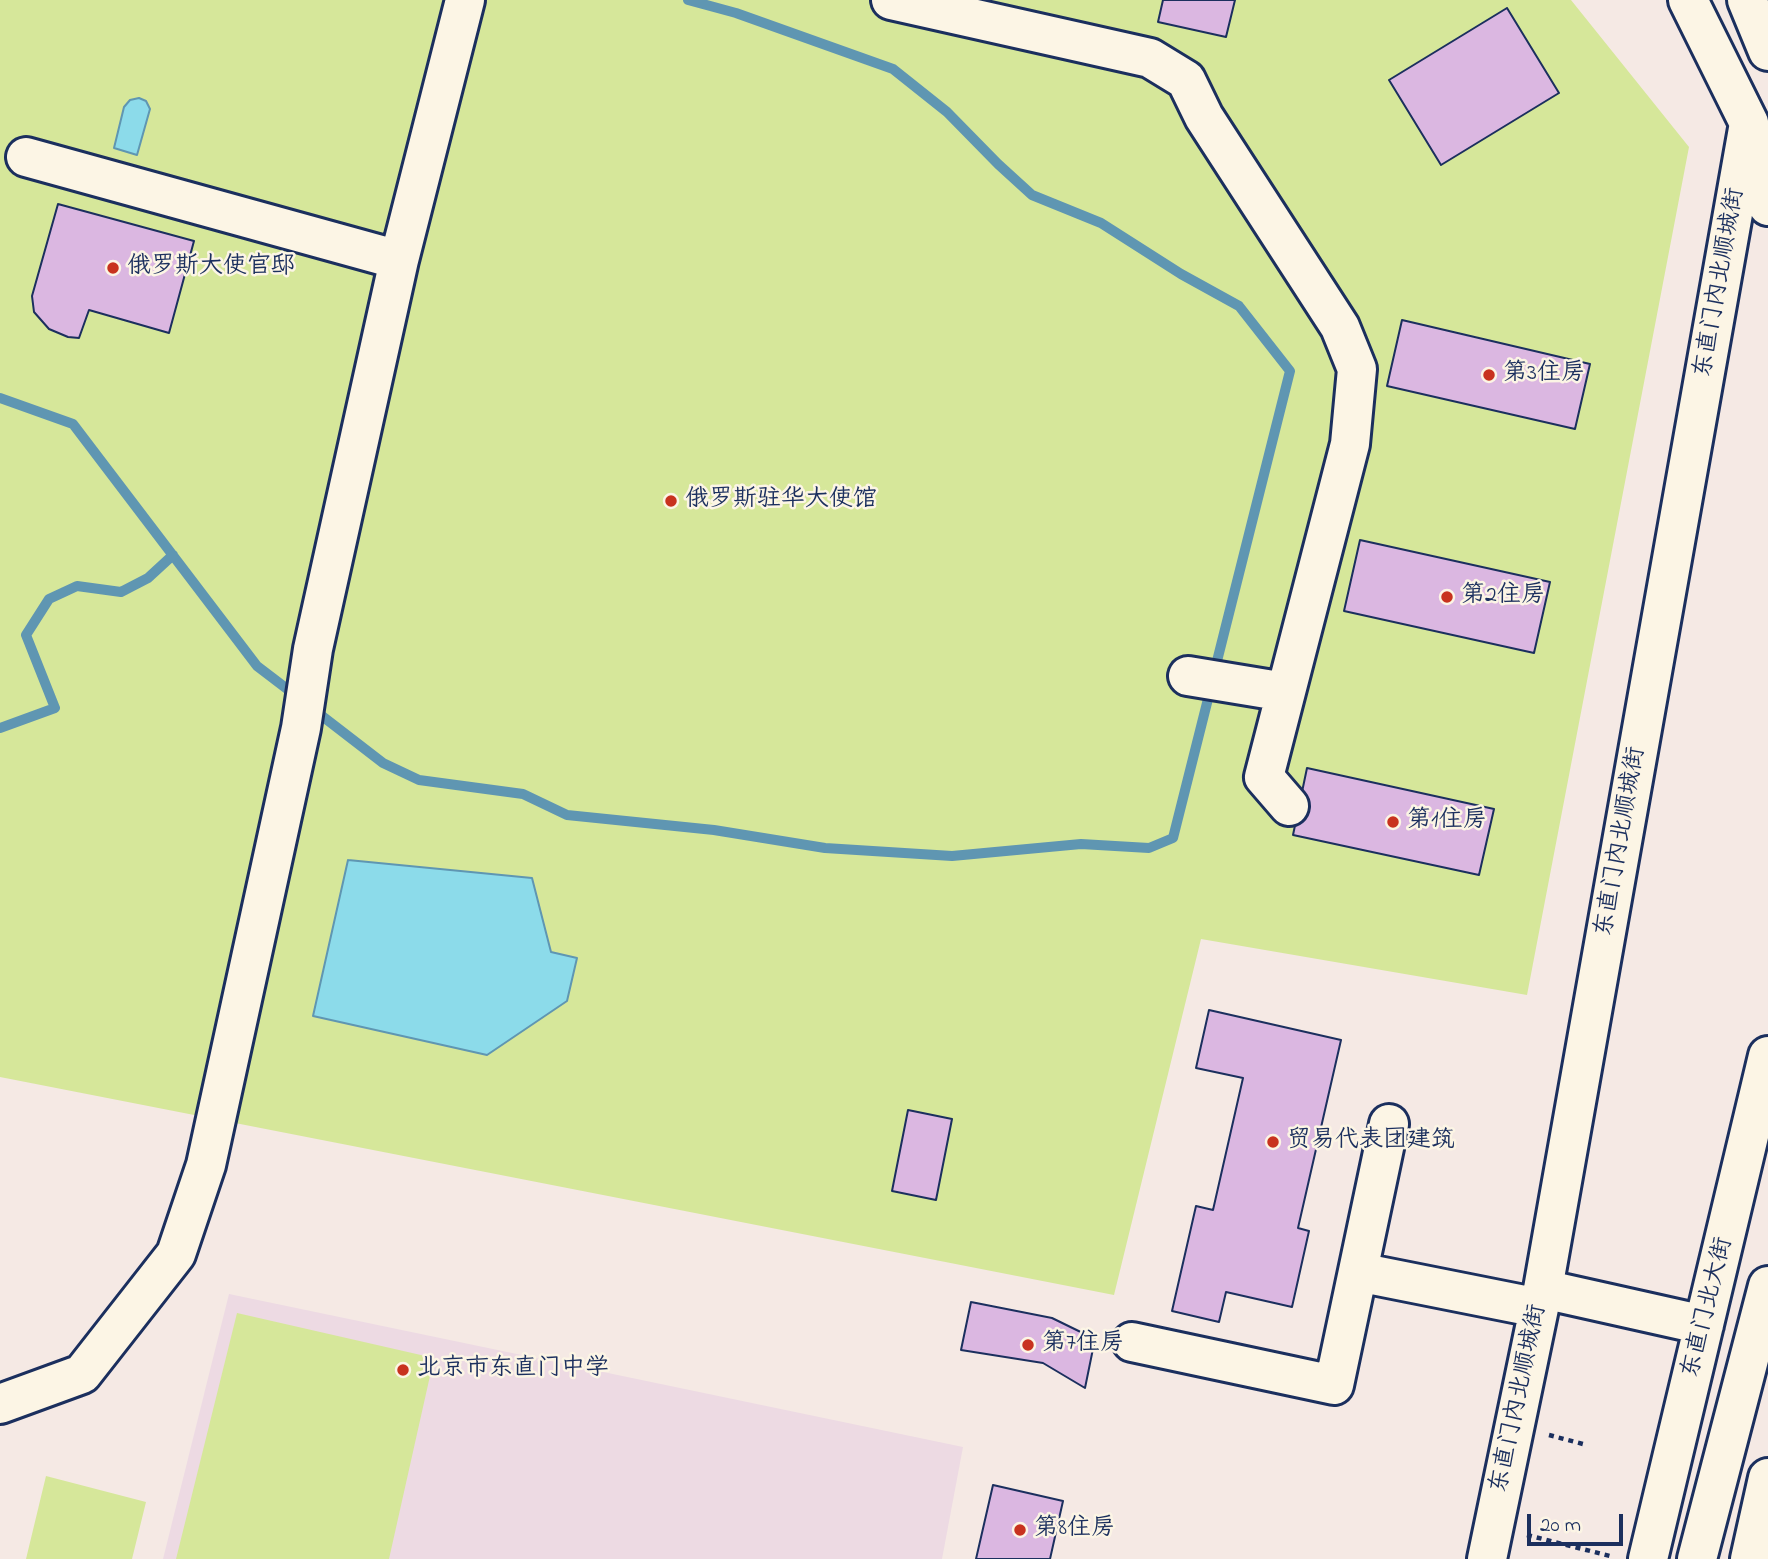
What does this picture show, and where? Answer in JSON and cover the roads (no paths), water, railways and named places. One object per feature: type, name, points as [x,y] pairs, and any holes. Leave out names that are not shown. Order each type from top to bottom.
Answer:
[{"type":"main road","points":[[891,0],[1150,58],[1186,80],[1204,117],[1340,327],[1357,369],[1350,444],[1264,777],[1289,806]]},
{"type":"main road","points":[[1688,0],[1749,122],[1768,206]]},
{"type":"main road","points":[[1747,0],[1768,51]]},
{"type":"main road","points":[[0,1404],[82,1374],[176,1254],[206,1165],[301,728],[313,649],[399,260],[464,4]]},
{"type":"main road","name":"东直门内北顺城街","points":[[1487,1559],[1541,1298],[1749,122]]},
{"type":"main road","points":[[26,157],[399,260]]},
{"type":"main road","points":[[1189,676],[1285,692]]},
{"type":"main road","name":"东直门北大街","points":[[1648,1559],[1768,1056]]},
{"type":"main road","points":[[1132,1342],[1334,1385],[1389,1124]]},
{"type":"main road","points":[[1358,1272],[1704,1325]]},
{"type":"main road","points":[[1697,1559],[1768,1286]]},
{"type":"main road","points":[[1750,1559],[1768,1478]]},
{"type":"water","points":[[139,98],[146,101],[150,109],[137,155],[114,148],[124,107],[130,100]]},
{"type":"water","points":[[348,860],[532,878],[551,952],[577,958],[567,1001],[487,1055],[313,1016]]},
{"type":"waterway","points":[[688,0],[736,13],[893,69],[947,112],[1032,195],[1101,223],[1181,274],[1239,306],[1290,371],[1214,673]]},
{"type":"waterway","points":[[0,398],[73,424],[257,666],[295,695]]},
{"type":"waterway","points":[[0,728],[55,708],[26,635],[49,599],[77,586],[121,592],[148,578],[173,555]]},
{"type":"waterway","points":[[313,709],[383,763],[419,780],[523,794],[567,815],[714,830],[825,848],[952,856],[1081,844],[1149,848],[1173,838],[1211,687]]},
{"type":"place","name":"俄罗斯大使官邸","points":[[113,268]]},
{"type":"place","name":"第3住房","points":[[1489,375]]},
{"type":"place","name":"俄罗斯驻华大使馆","points":[[671,501]]},
{"type":"place","name":"第2住房","points":[[1447,597]]},
{"type":"place","name":"第1住房","points":[[1393,822]]},
{"type":"place","name":"贸易代表团建筑","points":[[1273,1142]]},
{"type":"place","name":"第7住房","points":[[1028,1345]]},
{"type":"place","name":"北京市东直门中学","points":[[403,1370]]},
{"type":"place","name":"第8住房","points":[[1020,1530]]}]
